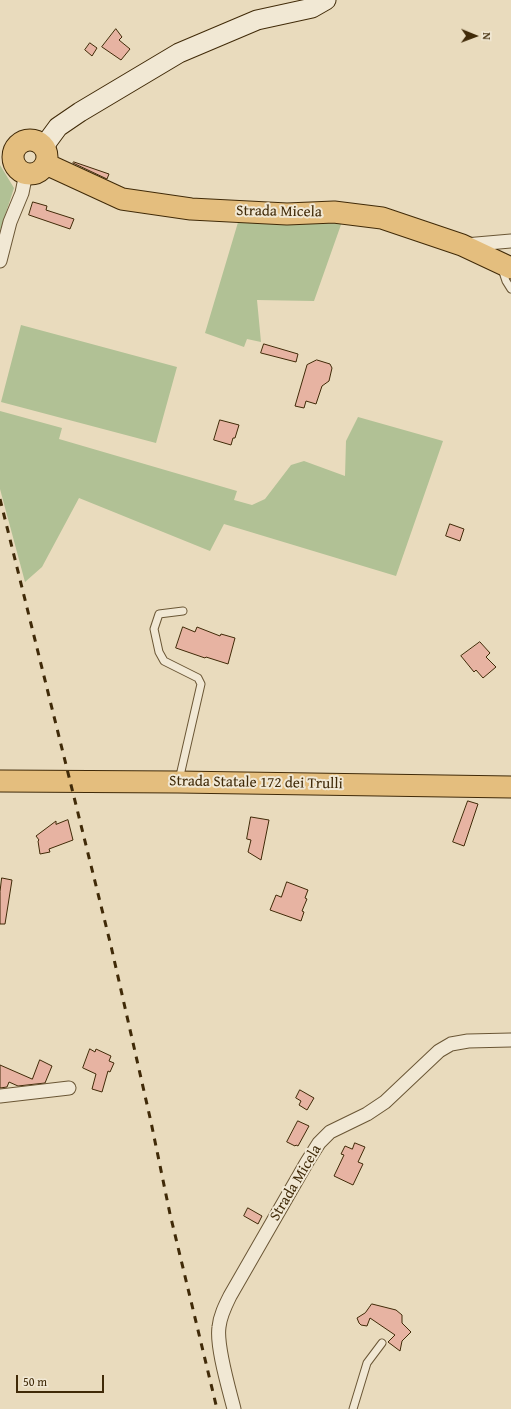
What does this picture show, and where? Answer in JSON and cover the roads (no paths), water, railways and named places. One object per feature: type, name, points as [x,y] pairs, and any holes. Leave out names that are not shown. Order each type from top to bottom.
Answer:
[{"type":"main road","points":[[34,140],[45,155],[40,171],[35,173],[26,173],[18,168],[7,152],[15,149],[23,141],[34,140]]},
{"type":"main road","name":"Strada Micela","points":[[45,155],[122,199],[191,209],[287,214],[334,212],[382,218],[462,245],[506,265]]},
{"type":"main road","name":"Strada Statale 172 dei Trulli","points":[[0,781],[178,782],[511,788]]},
{"type":"street","points":[[45,155],[58,128],[80,112],[179,53],[257,20],[312,8],[326,0]]},
{"type":"street","points":[[0,261],[10,222],[22,193],[26,173]]},
{"type":"street","points":[[462,245],[511,241]]},
{"type":"street","name":"Strada Micela","points":[[234,1409],[220,1350],[218,1329],[221,1315],[234,1289],[319,1142],[330,1132],[367,1114],[385,1102],[439,1052],[451,1044],[468,1041],[511,1040]]},
{"type":"street","points":[[0,1096],[69,1088]]},
{"type":"lane","points":[[506,265],[506,281],[511,289]]},
{"type":"lane","points":[[178,782],[201,684],[198,678],[164,661],[159,652],[154,629],[159,614],[183,611]]},
{"type":"lane","points":[[353,1409],[367,1363],[382,1343]]},
{"type":"railway","points":[[0,499],[111,946],[151,1122],[170,1214],[217,1409]]}]
